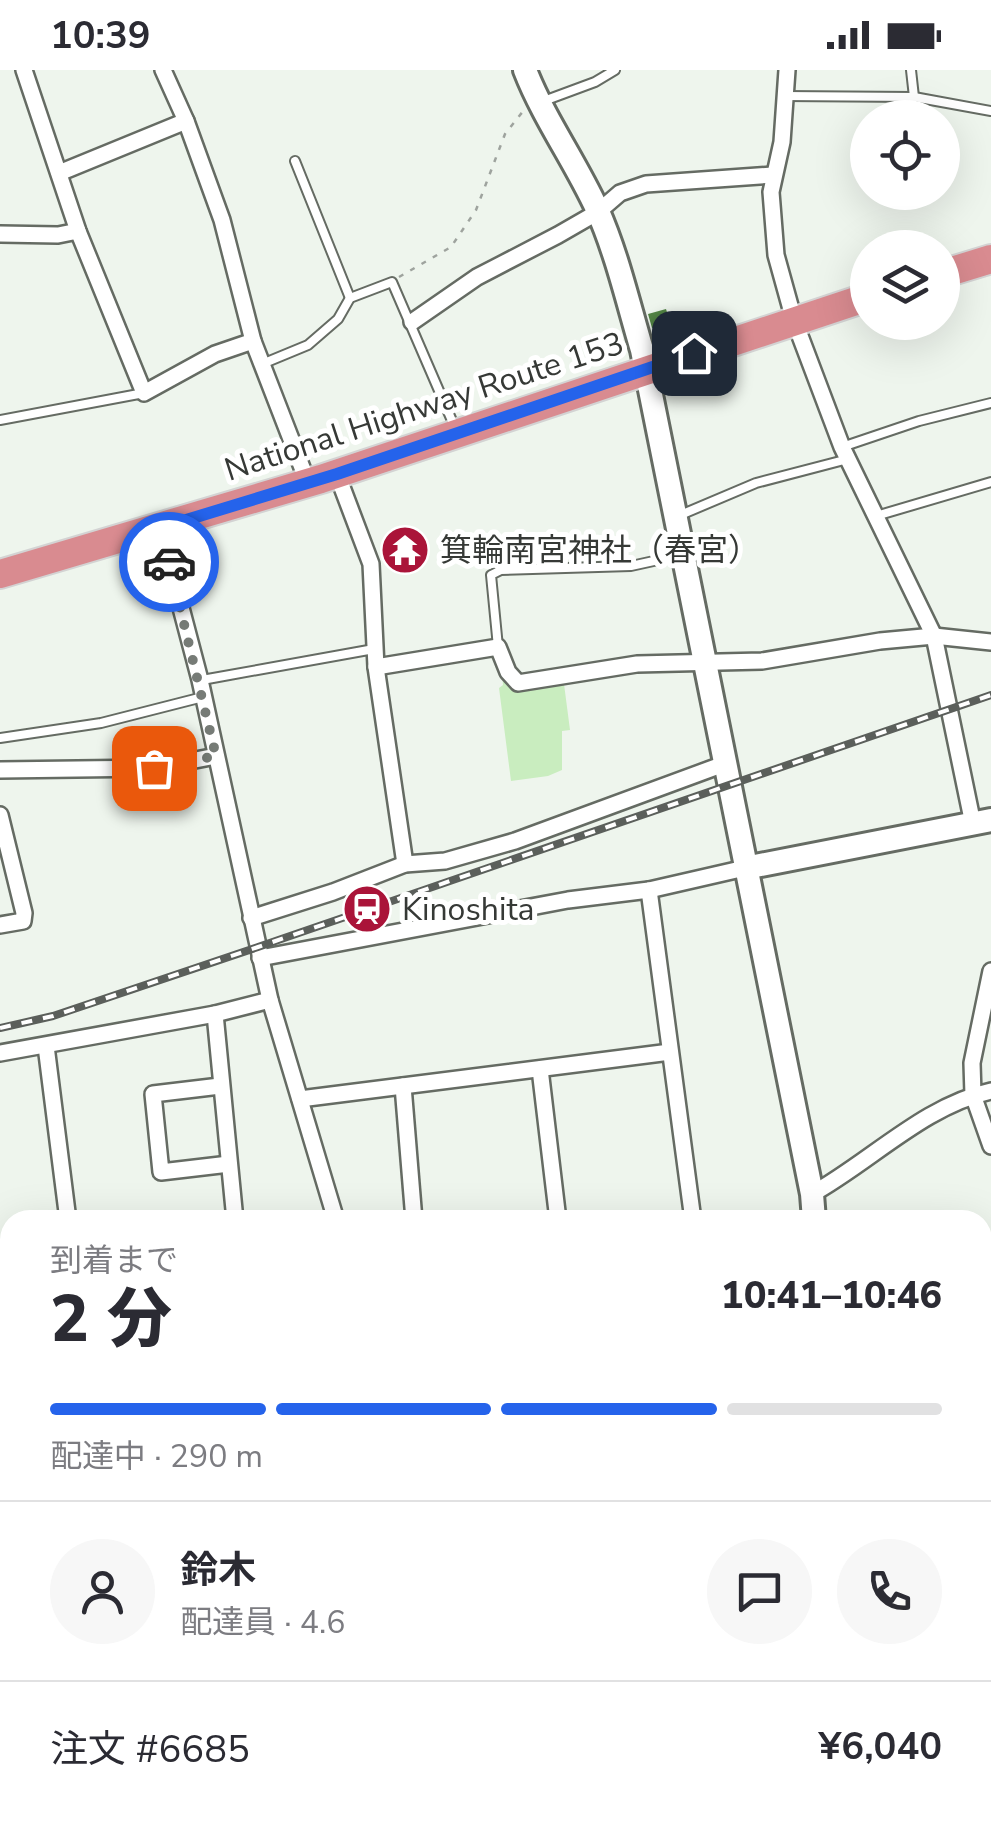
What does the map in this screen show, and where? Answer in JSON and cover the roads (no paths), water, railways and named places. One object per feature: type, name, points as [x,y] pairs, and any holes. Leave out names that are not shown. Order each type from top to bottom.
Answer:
[{"type":"highway","points":[[960,268],[991,259]]},
{"type":"highway","name":"National Highway Route 153","points":[[0,574],[337,474],[850,303]]},
{"type":"street","points":[[24,70],[78,231],[144,393],[215,354],[253,341]]},
{"type":"street","points":[[163,70],[186,120],[222,220],[253,341],[308,483]]},
{"type":"street","points":[[525,70],[598,212],[615,257],[646,369],[813,1210]]},
{"type":"street","points":[[260,958],[568,900],[649,890],[982,822],[934,636],[846,453],[794,320],[776,254],[773,176],[782,142],[787,70]]},
{"type":"street","points":[[59,173],[186,120]]},
{"type":"street","points":[[412,322],[477,276],[598,212],[620,193],[646,184],[773,176]]},
{"type":"street","points":[[0,234],[58,235],[78,231]]},
{"type":"street","points":[[337,474],[371,564],[376,668],[405,864]]},
{"type":"street","points":[[160,528],[201,688],[270,1000],[333,1210]]},
{"type":"street","points":[[376,668],[498,648],[508,672],[518,683],[636,664],[762,662],[880,641],[934,636],[991,642]]},
{"type":"street","points":[[1,770],[154,768],[216,756]]},
{"type":"street","points":[[251,918],[405,864],[445,861],[515,841],[724,764]]},
{"type":"street","points":[[0,815],[24,913],[23,921],[0,924]]},
{"type":"street","points":[[649,890],[692,1210]]},
{"type":"street","points":[[991,971],[972,1063],[973,1095],[991,1146]]},
{"type":"street","points":[[0,1052],[215,1014],[270,1000]]},
{"type":"street","points":[[215,1014],[234,1210]]},
{"type":"street","points":[[46,1046],[67,1210]]},
{"type":"street","points":[[300,1099],[670,1052]]},
{"type":"street","points":[[540,1069],[557,1210]]},
{"type":"street","points":[[220,1086],[153,1094],[161,1172],[229,1164]]},
{"type":"street","points":[[404,1086],[413,1210]]},
{"type":"street","points":[[812,1194],[933,1116],[973,1095],[991,1091]]},
{"type":"lane","points":[[539,103],[596,82],[615,70]]},
{"type":"lane","points":[[911,70],[914,97]]},
{"type":"lane","points":[[784,96],[914,97],[991,111]]},
{"type":"lane","points":[[295,161],[350,298]]},
{"type":"lane","points":[[262,364],[308,345],[338,319],[350,298],[392,282],[457,434]]},
{"type":"lane","points":[[0,420],[144,393]]},
{"type":"lane","points":[[675,518],[756,483],[846,453],[919,420],[991,402]]},
{"type":"lane","points":[[876,516],[991,482]]},
{"type":"lane","points":[[498,648],[491,576],[502,570],[631,566],[682,554]]},
{"type":"lane","points":[[0,738],[101,723],[201,688],[374,649]]},
{"type":"lane","points":[[0,761],[1,770]]},
{"type":"railway","points":[[0,1028],[53,1016],[991,695]]},
{"type":"place","name":"箕輪南宮神社（春宮）","points":[[405,550]]},
{"type":"place","name":"Kinoshita","points":[[367,909]]}]
